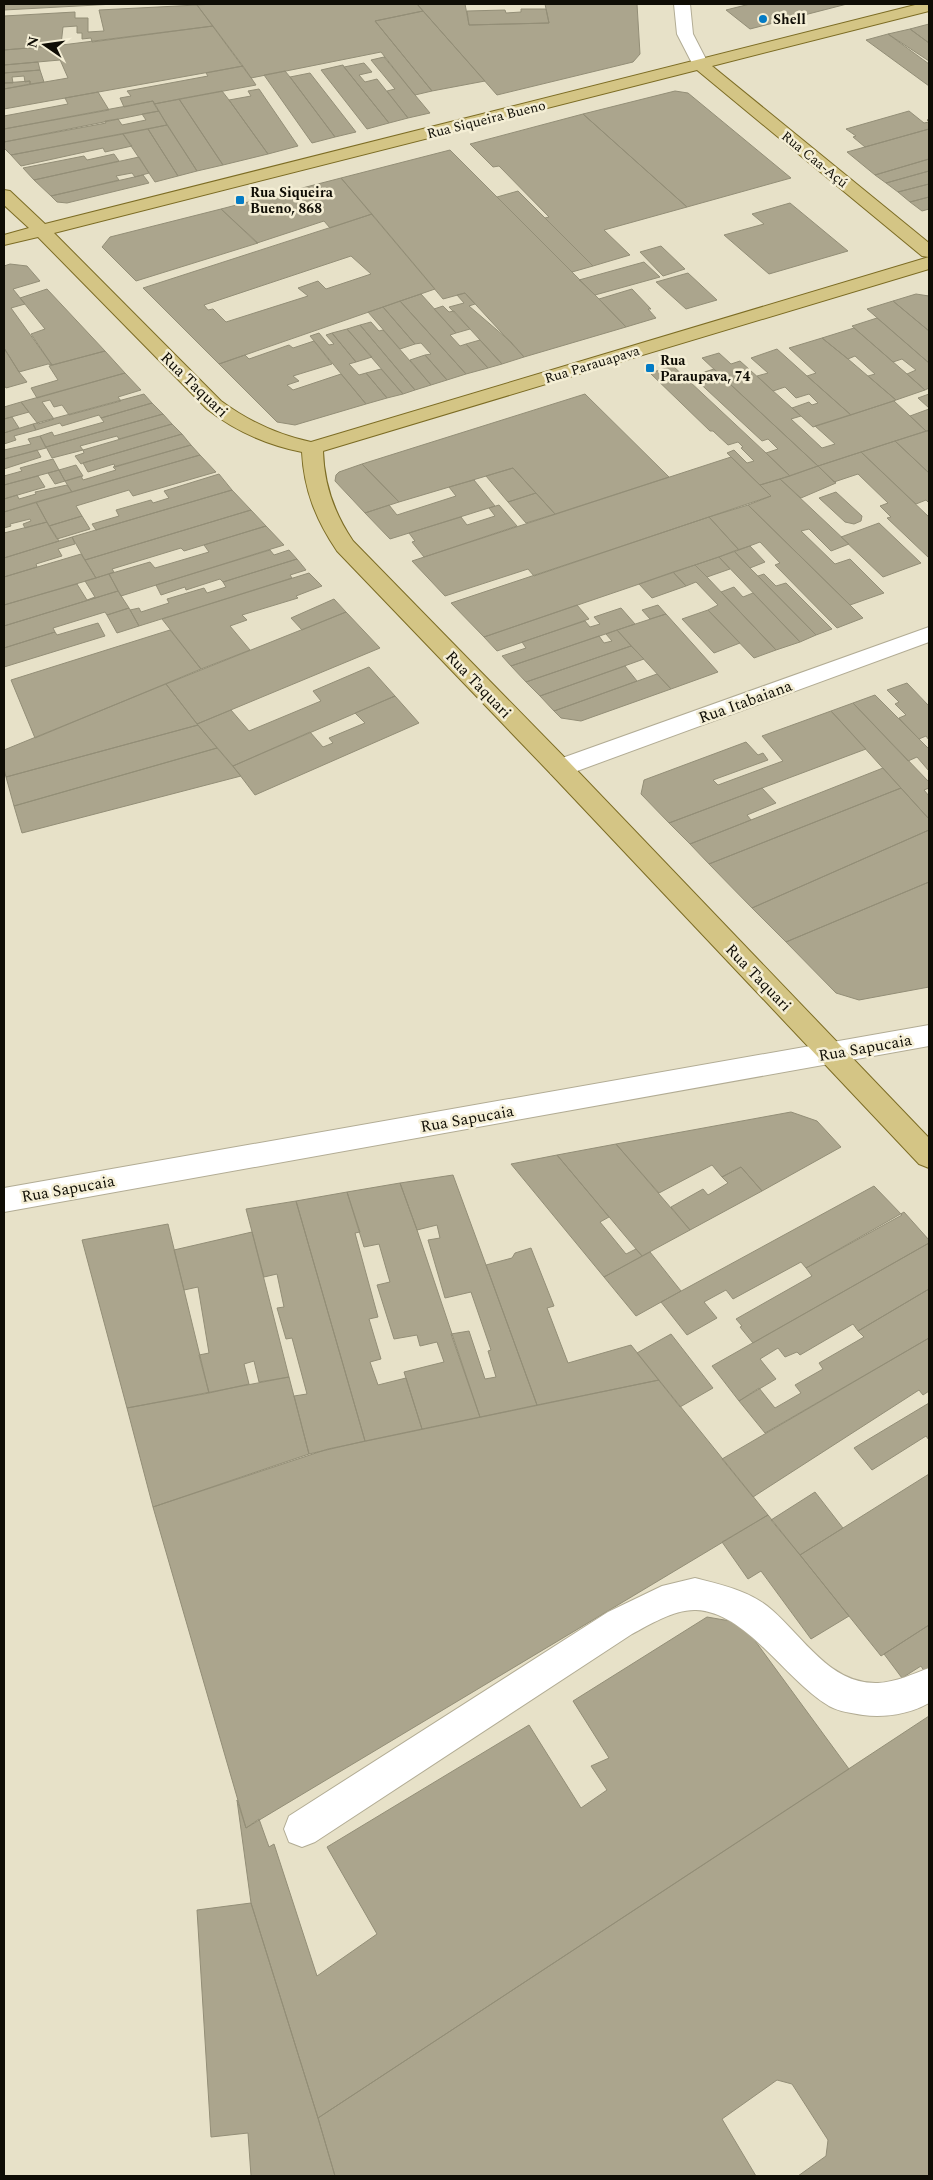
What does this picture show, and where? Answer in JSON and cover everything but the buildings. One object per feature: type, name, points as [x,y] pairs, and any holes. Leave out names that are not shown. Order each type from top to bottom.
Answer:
[{"type":"main road","name":"Rua Siqueira Bueno","points":[[4,240],[929,6]]},
{"type":"main road","name":"Rua Caa-Açú","points":[[701,65],[929,252]]},
{"type":"main road","name":"Rua Taquari","points":[[4,195],[214,405],[234,421],[288,444],[312,448],[315,487],[330,525],[345,546],[560,768],[929,1156]]},
{"type":"main road","name":"Rua Parauapava","points":[[312,448],[929,263]]},
{"type":"street","points":[[682,4],[685,34],[701,65]]},
{"type":"street","name":"Rua Itabaiana","points":[[560,768],[929,634]]},
{"type":"street","name":"Rua Sapucaia","points":[[4,1200],[929,1035]]},
{"type":"street","points":[[302,1830],[420,1751],[620,1623],[662,1602],[695,1594],[728,1602],[758,1620],[810,1672],[842,1695],[878,1700],[914,1693],[929,1685]]},
{"type":"place","name":"Shell","points":[[763,19]]},
{"type":"place","name":"Rua Siqueira Bueno, 868","points":[[240,200]]},
{"type":"place","name":"Rua Paraupava, 74","points":[[650,368]]}]
